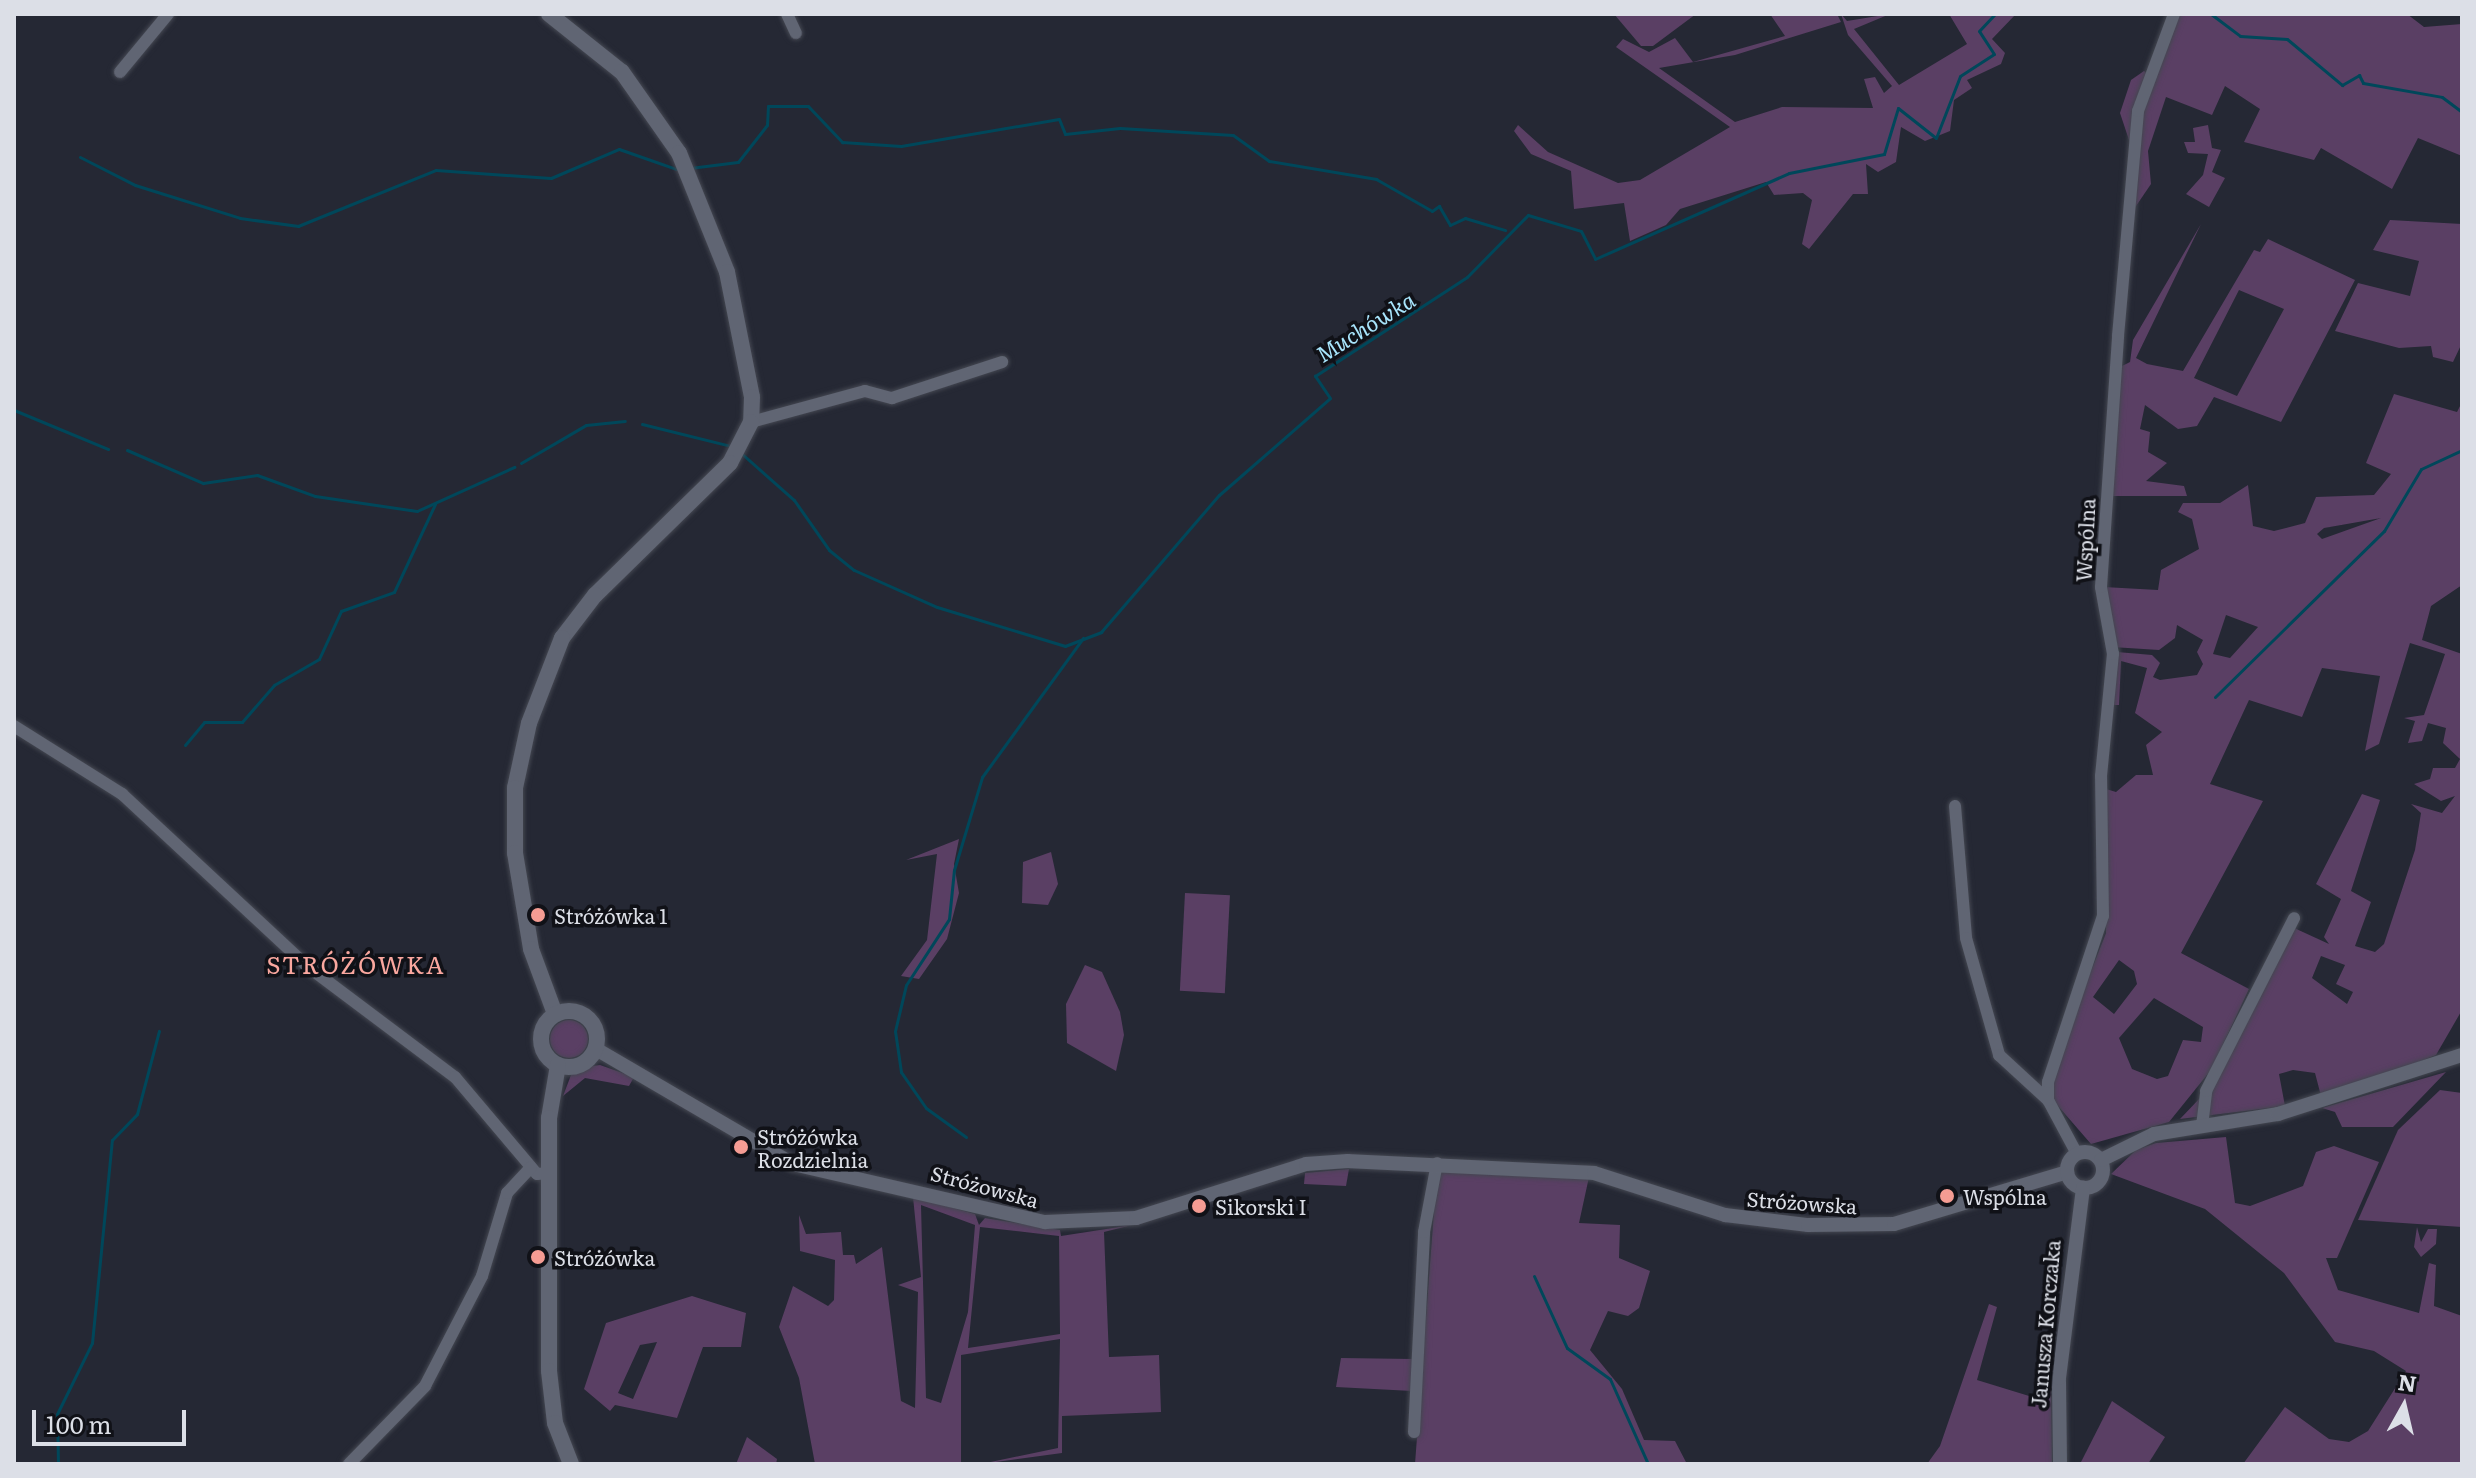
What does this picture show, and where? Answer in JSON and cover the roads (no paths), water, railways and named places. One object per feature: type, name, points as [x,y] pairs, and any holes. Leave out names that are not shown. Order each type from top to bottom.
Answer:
[{"type":"main road","points":[[549,14],[622,72],[687,169],[742,329],[751,422],[738,452],[573,622],[529,723],[515,788],[515,853],[531,949],[555,1014],[541,1041],[558,1065],[549,1173],[550,1395],[571,1464]]},
{"type":"main road","points":[[555,1014],[588,1018],[596,1049],[580,1065],[558,1065]]},
{"type":"street","points":[[120,72],[168,14]]},
{"type":"street","points":[[787,14],[796,33]]},
{"type":"street","name":"Wspólna","points":[[2048,1100],[2061,1026],[2103,916],[2101,776],[2113,654],[2101,587],[2118,336],[2138,111],[2173,16]]},
{"type":"street","points":[[751,422],[865,391],[892,398],[1002,362]]},
{"type":"street","points":[[14,726],[101,777],[307,966],[455,1077],[531,1167],[549,1173]]},
{"type":"street","points":[[1955,806],[1966,938],[1999,1055],[2048,1100],[2077,1154],[2101,1160],[2154,1134],[2338,1098],[2462,1055]]},
{"type":"street","points":[[2202,1126],[2206,1091],[2294,918]]},
{"type":"street","name":"Stróżowska","points":[[596,1049],[793,1164],[1031,1220],[1136,1218],[1306,1164],[1437,1163],[1594,1173],[1745,1220],[1808,1225],[1894,1224],[2067,1172]]},
{"type":"street","points":[[2077,1154],[2067,1172],[2083,1188],[2098,1183],[2101,1160]]},
{"type":"street","points":[[1414,1432],[1424,1232],[1437,1163]]},
{"type":"street","points":[[349,1464],[425,1386],[482,1276],[507,1193],[531,1167]]},
{"type":"street","name":"Janusza Korczaka","points":[[2060,1464],[2059,1378],[2083,1188]]},
{"type":"waterway","name":"Muchówka","points":[[741,453],[794,500],[829,550],[854,570],[937,607],[1065,646],[1101,632],[1219,495],[1330,398],[1315,376],[1467,277],[1528,215],[1581,231],[1595,259],[1789,173],[1884,154],[1898,108],[1936,138],[1960,76],[1994,54],[1979,31],[1995,14]]},
{"type":"waterway","name":"Muchówka","points":[[2211,14],[2240,36],[2287,39],[2342,85],[2359,75],[2363,83],[2442,97],[2462,112]]},
{"type":"waterway","points":[[690,168],[738,162],[767,125],[768,106],[808,106],[842,142],[901,146],[1059,119],[1065,134],[1120,128],[1233,135],[1269,161],[1376,179],[1432,211],[1439,206],[1450,225],[1465,218],[1505,230]]},
{"type":"waterway","points":[[80,157],[135,185],[240,218],[298,226],[436,170],[551,178],[619,149],[679,170]]},
{"type":"waterway","name":"Muchówka","points":[[14,410],[108,449]]},
{"type":"waterway","name":"Muchówka","points":[[521,463],[586,425],[625,421]]},
{"type":"waterway","name":"Muchówka","points":[[642,424],[731,446]]},
{"type":"waterway","name":"Muchówka","points":[[127,450],[203,483],[257,475],[315,496],[417,511],[514,467]]},
{"type":"waterway","points":[[2215,697],[2384,531],[2421,469],[2462,450]]},
{"type":"waterway","points":[[185,745],[204,722],[242,722],[274,685],[319,659],[341,611],[394,592],[435,504]]},
{"type":"waterway","points":[[966,1137],[926,1108],[901,1072],[895,1031],[906,985],[949,919],[954,870],[982,777],[1083,638]]},
{"type":"waterway","points":[[58,1464],[57,1414],[92,1343],[112,1140],[137,1114],[159,1031]]},
{"type":"waterway","points":[[1534,1276],[1567,1348],[1610,1379],[1648,1464]]},
{"type":"place","name":"Stróżówka 1","points":[[538,915]]},
{"type":"place","name":"Stróżówka Rozdzielnia","points":[[741,1147]]},
{"type":"place","name":"Wspólna","points":[[1947,1196]]},
{"type":"place","name":"Sikorski I","points":[[1199,1206]]},
{"type":"place","name":"Stróżówka","points":[[538,1257]]},
{"type":"district","name":"STRÓŻÓWKA","points":[[356,964]]}]
